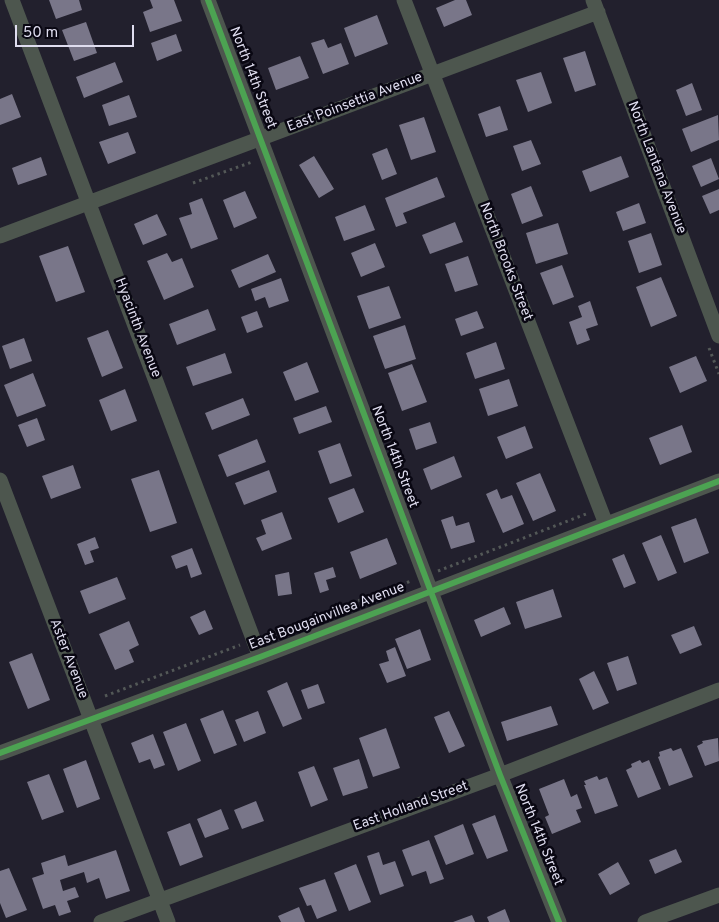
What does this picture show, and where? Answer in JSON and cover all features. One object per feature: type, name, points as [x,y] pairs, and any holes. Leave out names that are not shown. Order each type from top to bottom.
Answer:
[{"type":"street","name":"Hyacinth Avenue","points":[[12,0],[260,657]]},
{"type":"street","name":"North 14th Street","points":[[208,0],[500,775],[559,922]]},
{"type":"street","name":"North Brooks Street","points":[[404,0],[606,524]]},
{"type":"street","name":"East Poinsettia Avenue","points":[[0,236],[432,73],[595,6]]},
{"type":"street","name":"North Lantana Avenue","points":[[595,6],[719,336]]},
{"type":"street","name":"Aster Avenue","points":[[0,480],[168,922]]},
{"type":"street","name":"East Bougainvillea Avenue","points":[[0,753],[260,657],[719,481]]},
{"type":"street","name":"East Holland Street","points":[[101,922],[158,899],[500,775],[719,690]]},
{"type":"street","points":[[645,922],[719,895]]},
{"type":"path","points":[[193,183],[252,162]]},
{"type":"path","points":[[86,704],[600,508]]},
{"type":"building","points":[[49,0],[79,0],[82,10],[56,19]]},
{"type":"building","points":[[150,0],[174,0],[182,21],[150,32],[143,12],[153,8]]},
{"type":"building","points":[[455,0],[466,0],[472,15],[444,27],[436,8]]},
{"type":"building","points":[[377,15],[388,44],[355,57],[344,28]]},
{"type":"building","points":[[86,22],[97,53],[74,61],[62,30]]},
{"type":"building","points":[[176,34],[182,51],[157,61],[151,43]]},
{"type":"building","points":[[324,39],[328,48],[341,43],[349,64],[323,74],[311,43]]},
{"type":"building","points":[[585,51],[596,85],[575,92],[563,58]]},
{"type":"building","points":[[300,56],[309,78],[276,90],[268,68]]},
{"type":"building","points":[[115,62],[123,82],[84,98],[76,77]]},
{"type":"building","points":[[541,72],[552,103],[528,112],[516,80]]},
{"type":"building","points":[[692,83],[702,110],[686,116],[676,90]]},
{"type":"building","points":[[12,94],[21,117],[0,125],[0,99]]},
{"type":"building","points":[[129,95],[137,117],[109,126],[102,105]]},
{"type":"building","points":[[500,106],[508,130],[486,137],[478,114]]},
{"type":"building","points":[[718,115],[719,140],[691,152],[682,129]]},
{"type":"building","points":[[424,117],[436,152],[411,160],[399,125]]},
{"type":"building","points":[[128,132],[136,153],[108,164],[99,142]]},
{"type":"building","points":[[531,140],[541,164],[522,171],[513,146]]},
{"type":"building","points":[[387,148],[397,174],[382,180],[372,154]]},
{"type":"building","points":[[314,156],[334,189],[319,198],[299,165]]},
{"type":"building","points":[[621,156],[629,177],[590,192],[582,171]]},
{"type":"building","points":[[41,157],[47,175],[18,185],[12,168]]},
{"type":"building","points":[[711,158],[719,179],[701,187],[692,166]]},
{"type":"building","points":[[437,177],[445,197],[403,213],[407,223],[396,227],[385,198]]},
{"type":"building","points":[[531,186],[543,216],[522,224],[511,194]]},
{"type":"building","points":[[719,189],[719,210],[710,214],[702,196]]},
{"type":"building","points":[[245,191],[257,218],[234,228],[223,200]]},
{"type":"building","points":[[202,198],[218,239],[191,249],[179,218],[192,214],[189,203]]},
{"type":"building","points":[[639,203],[646,223],[623,231],[616,212]]},
{"type":"building","points":[[365,205],[375,230],[344,241],[335,217]]},
{"type":"building","points":[[157,214],[167,235],[143,245],[134,224]]},
{"type":"building","points":[[455,222],[463,242],[430,254],[422,235]]},
{"type":"building","points":[[558,223],[568,254],[536,264],[526,233]]},
{"type":"building","points":[[651,233],[662,265],[639,273],[628,241]]},
{"type":"building","points":[[375,243],[385,267],[361,277],[351,253]]},
{"type":"building","points":[[68,246],[85,292],[56,302],[39,256]]},
{"type":"building","points":[[167,253],[172,262],[182,258],[194,287],[164,300],[147,261]]},
{"type":"building","points":[[268,254],[276,272],[239,288],[231,270]]},
{"type":"building","points":[[468,256],[478,285],[455,292],[445,264]]},
{"type":"building","points":[[562,265],[574,297],[553,305],[540,273]]},
{"type":"building","points":[[661,277],[677,316],[651,327],[636,287]]},
{"type":"building","points":[[281,278],[289,301],[269,308],[265,297],[255,301],[251,289]]},
{"type":"building","points":[[389,286],[401,318],[369,329],[357,296]]},
{"type":"building","points":[[590,301],[598,325],[586,329],[590,340],[577,345],[569,322],[582,317],[578,306]]},
{"type":"building","points":[[208,309],[216,330],[177,345],[169,324]]},
{"type":"building","points":[[257,311],[263,327],[247,333],[241,317]]},
{"type":"building","points":[[477,311],[484,328],[461,336],[455,319]]},
{"type":"building","points":[[405,325],[416,359],[385,369],[373,336]]},
{"type":"building","points":[[108,330],[123,368],[102,377],[87,338]]},
{"type":"building","points":[[24,338],[32,361],[10,369],[2,346]]},
{"type":"building","points":[[496,342],[505,369],[475,379],[466,353]]},
{"type":"building","points":[[225,353],[232,373],[193,386],[186,367]]},
{"type":"building","points":[[696,356],[707,381],[680,393],[669,367]]},
{"type":"building","points":[[307,362],[319,392],[295,401],[283,372]]},
{"type":"building","points":[[412,364],[427,402],[402,411],[388,373]]},
{"type":"building","points":[[33,373],[46,406],[17,417],[4,385]]},
{"type":"building","points":[[509,379],[518,406],[488,416],[479,389]]},
{"type":"building","points":[[125,389],[137,421],[111,431],[99,400]]},
{"type":"building","points":[[243,398],[250,415],[212,430],[205,413]]},
{"type":"building","points":[[326,406],[332,422],[299,434],[293,418]]},
{"type":"building","points":[[37,418],[45,440],[27,447],[18,425]]},
{"type":"building","points":[[430,422],[437,443],[416,450],[409,429]]},
{"type":"building","points":[[682,425],[692,452],[660,465],[649,438]]},
{"type":"building","points":[[525,426],[533,448],[506,459],[497,437]]},
{"type":"building","points":[[257,439],[266,462],[227,477],[218,455]]},
{"type":"building","points":[[340,443],[352,476],[330,484],[318,451]]},
{"type":"building","points":[[454,456],[462,477],[431,490],[423,469]]},
{"type":"building","points":[[73,465],[81,488],[51,499],[42,476]]},
{"type":"building","points":[[159,470],[177,523],[150,532],[131,479]]},
{"type":"building","points":[[269,470],[277,492],[244,505],[235,483]]},
{"type":"building","points":[[540,473],[556,511],[533,521],[516,483]]},
{"type":"building","points":[[354,488],[364,512],[338,523],[328,498]]},
{"type":"building","points":[[497,489],[501,499],[512,495],[524,524],[503,533],[486,494]]},
{"type":"building","points":[[282,512],[292,539],[262,551],[256,538],[266,534],[261,520]]},
{"type":"building","points":[[453,516],[456,526],[469,522],[475,542],[451,549],[441,520]]},
{"type":"building","points":[[696,518],[709,553],[684,563],[671,527]]},
{"type":"building","points":[[661,535],[677,573],[658,581],[642,543]]},
{"type":"building","points":[[95,537],[99,548],[90,551],[94,562],[85,565],[77,544]]},
{"type":"building","points":[[387,538],[397,564],[360,579],[350,552]]},
{"type":"building","points":[[192,548],[202,574],[191,578],[187,565],[176,569],[171,556]]},
{"type":"building","points":[[624,554],[636,583],[624,588],[612,559]]},
{"type":"building","points":[[333,567],[336,577],[326,580],[329,590],[320,593],[314,573]]},
{"type":"building","points":[[289,572],[292,594],[278,596],[275,575]]},
{"type":"building","points":[[117,577],[126,599],[89,614],[80,591]]},
{"type":"building","points":[[553,589],[562,617],[525,629],[516,602]]},
{"type":"building","points":[[504,607],[511,624],[481,637],[474,620]]},
{"type":"building","points":[[205,610],[213,629],[199,635],[190,617]]},
{"type":"building","points":[[129,621],[139,645],[129,650],[134,662],[115,670],[99,634]]},
{"type":"building","points":[[694,626],[702,645],[680,654],[671,635]]},
{"type":"building","points":[[420,629],[431,660],[407,669],[395,639]]},
{"type":"building","points":[[395,647],[406,676],[387,683],[379,664],[389,661],[386,651]]},
{"type":"building","points":[[32,653],[50,700],[28,709],[9,662]]},
{"type":"building","points":[[628,656],[637,684],[617,691],[607,663]]},
{"type":"building","points":[[594,671],[609,703],[593,710],[579,679]]},
{"type":"building","points":[[287,682],[302,719],[283,727],[267,691]]},
{"type":"building","points":[[318,684],[325,703],[308,709],[301,690]]},
{"type":"building","points":[[551,706],[558,725],[507,741],[501,722]]},
{"type":"building","points":[[223,710],[237,745],[214,754],[200,719]]},
{"type":"building","points":[[258,711],[266,733],[244,742],[235,720]]},
{"type":"building","points":[[449,711],[465,746],[449,753],[434,717]]},
{"type":"building","points":[[186,723],[201,761],[178,771],[163,732]]},
{"type":"building","points":[[386,728],[400,768],[373,777],[359,738]]},
{"type":"building","points":[[153,734],[165,765],[154,769],[150,759],[139,763],[131,743]]},
{"type":"building","points":[[718,738],[719,761],[705,766],[697,746],[703,743],[702,741]]},
{"type":"building","points":[[671,748],[673,751],[681,748],[693,777],[669,786],[658,757],[660,756],[659,752]]},
{"type":"building","points":[[359,759],[368,788],[343,796],[333,768]]},
{"type":"building","points":[[86,760],[100,799],[77,808],[63,769]]},
{"type":"building","points":[[640,760],[642,763],[649,760],[661,789],[638,798],[626,770],[632,767],[631,764]]},
{"type":"building","points":[[314,766],[328,800],[311,807],[298,772]]},
{"type":"building","points":[[49,774],[64,812],[42,820],[27,782]]},
{"type":"building","points":[[597,776],[599,780],[607,777],[618,806],[595,814],[584,781]]},
{"type":"building","points":[[564,779],[571,797],[577,794],[582,808],[576,810],[581,822],[552,834],[545,817],[549,815],[539,789]]},
{"type":"building","points":[[256,801],[264,821],[242,829],[234,810]]},
{"type":"building","points":[[221,809],[229,829],[205,838],[197,819]]},
{"type":"building","points":[[495,815],[508,851],[487,859],[472,824]]},
{"type":"building","points":[[190,823],[203,857],[180,866],[167,832]]},
{"type":"building","points":[[463,824],[474,854],[446,865],[434,836]]},
{"type":"building","points":[[429,840],[444,879],[430,884],[426,871],[412,876],[402,850]]},
{"type":"building","points":[[676,849],[682,862],[655,874],[649,860]]},
{"type":"building","points":[[116,850],[130,891],[106,899],[99,878],[87,883],[84,872],[60,880],[63,891],[75,887],[79,897],[67,901],[71,912],[59,916],[55,905],[43,909],[32,878],[44,874],[41,863],[65,855],[68,866]]},
{"type":"building","points":[[379,852],[383,865],[395,861],[404,886],[380,895],[367,856]]},
{"type":"building","points":[[618,862],[630,884],[610,895],[598,874]]},
{"type":"building","points":[[356,864],[371,902],[349,911],[334,873]]},
{"type":"building","points":[[9,868],[27,910],[6,918],[0,903],[0,871]]},
{"type":"building","points":[[325,879],[337,911],[317,919],[311,905],[307,906],[299,888]]},
{"type":"building","points":[[299,907],[305,922],[281,922],[278,916]]},
{"type":"building","points":[[505,909],[510,922],[489,922],[487,917]]},
{"type":"building","points":[[472,915],[475,922],[453,922]]},
{"type":"cycle path","points":[[208,0],[500,775],[559,922]]},
{"type":"cycle path","points":[[0,753],[260,657],[719,481]]}]
